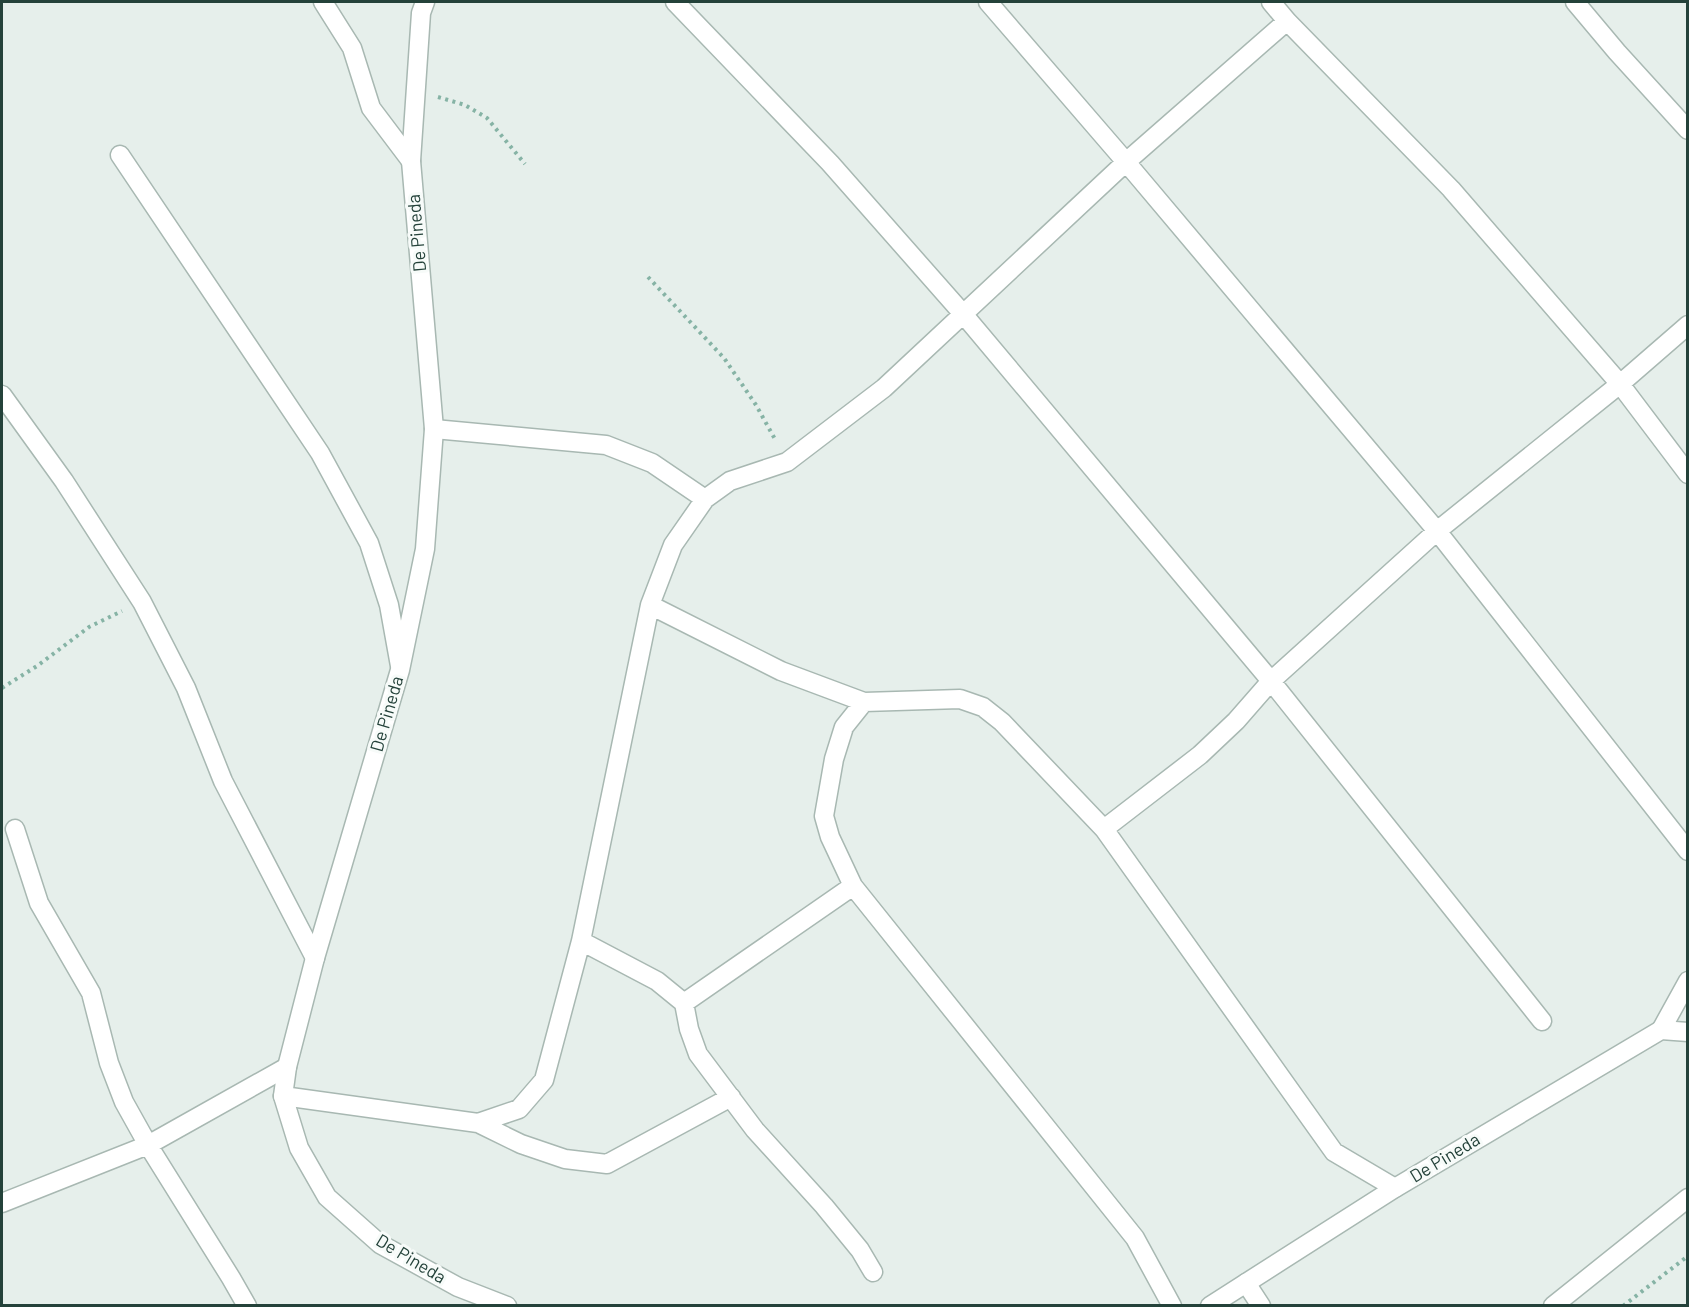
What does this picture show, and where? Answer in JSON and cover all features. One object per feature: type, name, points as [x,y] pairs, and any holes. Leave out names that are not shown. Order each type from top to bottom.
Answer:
[{"type":"street","points":[[323,2],[352,48],[372,108],[411,162]]},
{"type":"street","name":"De Pineda","points":[[425,2],[421,13],[411,162],[434,429],[425,549],[400,670],[315,958],[287,1067],[283,1096],[299,1148],[327,1197],[380,1244],[458,1287],[507,1305]]},
{"type":"street","points":[[675,2],[830,163],[964,315],[1271,681],[1542,1021]]},
{"type":"street","points":[[988,2],[1437,531],[1688,851]]},
{"type":"street","points":[[1271,2],[1451,189],[1620,384],[1688,474]]},
{"type":"street","points":[[1575,2],[1688,130]]},
{"type":"street","points":[[478,1123],[519,1109],[544,1080],[581,942],[650,604],[673,545],[705,499],[730,481],[787,462],[884,388],[1126,162],[1287,21]]},
{"type":"street","points":[[120,155],[326,463],[369,543],[389,605],[400,670]]},
{"type":"street","points":[[1104,829],[1200,755],[1236,721],[1271,681],[1437,531],[1620,384],[1688,325]]},
{"type":"street","points":[[2,395],[64,481],[142,602],[186,688],[223,781],[315,958]]},
{"type":"street","points":[[434,429],[606,445],[652,463],[705,499]]},
{"type":"street","points":[[650,604],[780,671],[864,702],[960,699],[983,707],[1002,722],[1104,829],[1334,1152],[1395,1188]]},
{"type":"street","points":[[864,702],[844,727],[834,759],[824,816],[830,837],[853,886],[1135,1238],[1172,1305]]},
{"type":"street","points":[[15,830],[39,903],[91,993],[109,1063],[124,1102],[247,1305]]},
{"type":"street","points":[[684,1003],[853,886]]},
{"type":"street","points":[[581,942],[657,981],[684,1003],[689,1029],[698,1054],[755,1130],[853,1241],[873,1272]]},
{"type":"street","points":[[1688,981],[1661,1030],[1688,1032]]},
{"type":"street","name":"De Pineda","points":[[1210,1305],[1395,1188],[1661,1030]]},
{"type":"street","points":[[2,1203],[148,1145],[287,1067]]},
{"type":"street","points":[[283,1096],[478,1123],[521,1144],[565,1159],[607,1164],[730,1097]]},
{"type":"street","points":[[1553,1305],[1686,1202]]},
{"type":"street","points":[[1246,1283],[1261,1305]]},
{"type":"path","points":[[416,89],[465,105],[487,118],[525,164]]},
{"type":"path","points":[[648,277],[724,358],[756,405],[787,462]]},
{"type":"path","points":[[2,688],[37,666],[89,627],[142,602]]},
{"type":"path","points":[[1623,1305],[1688,1256]]}]
